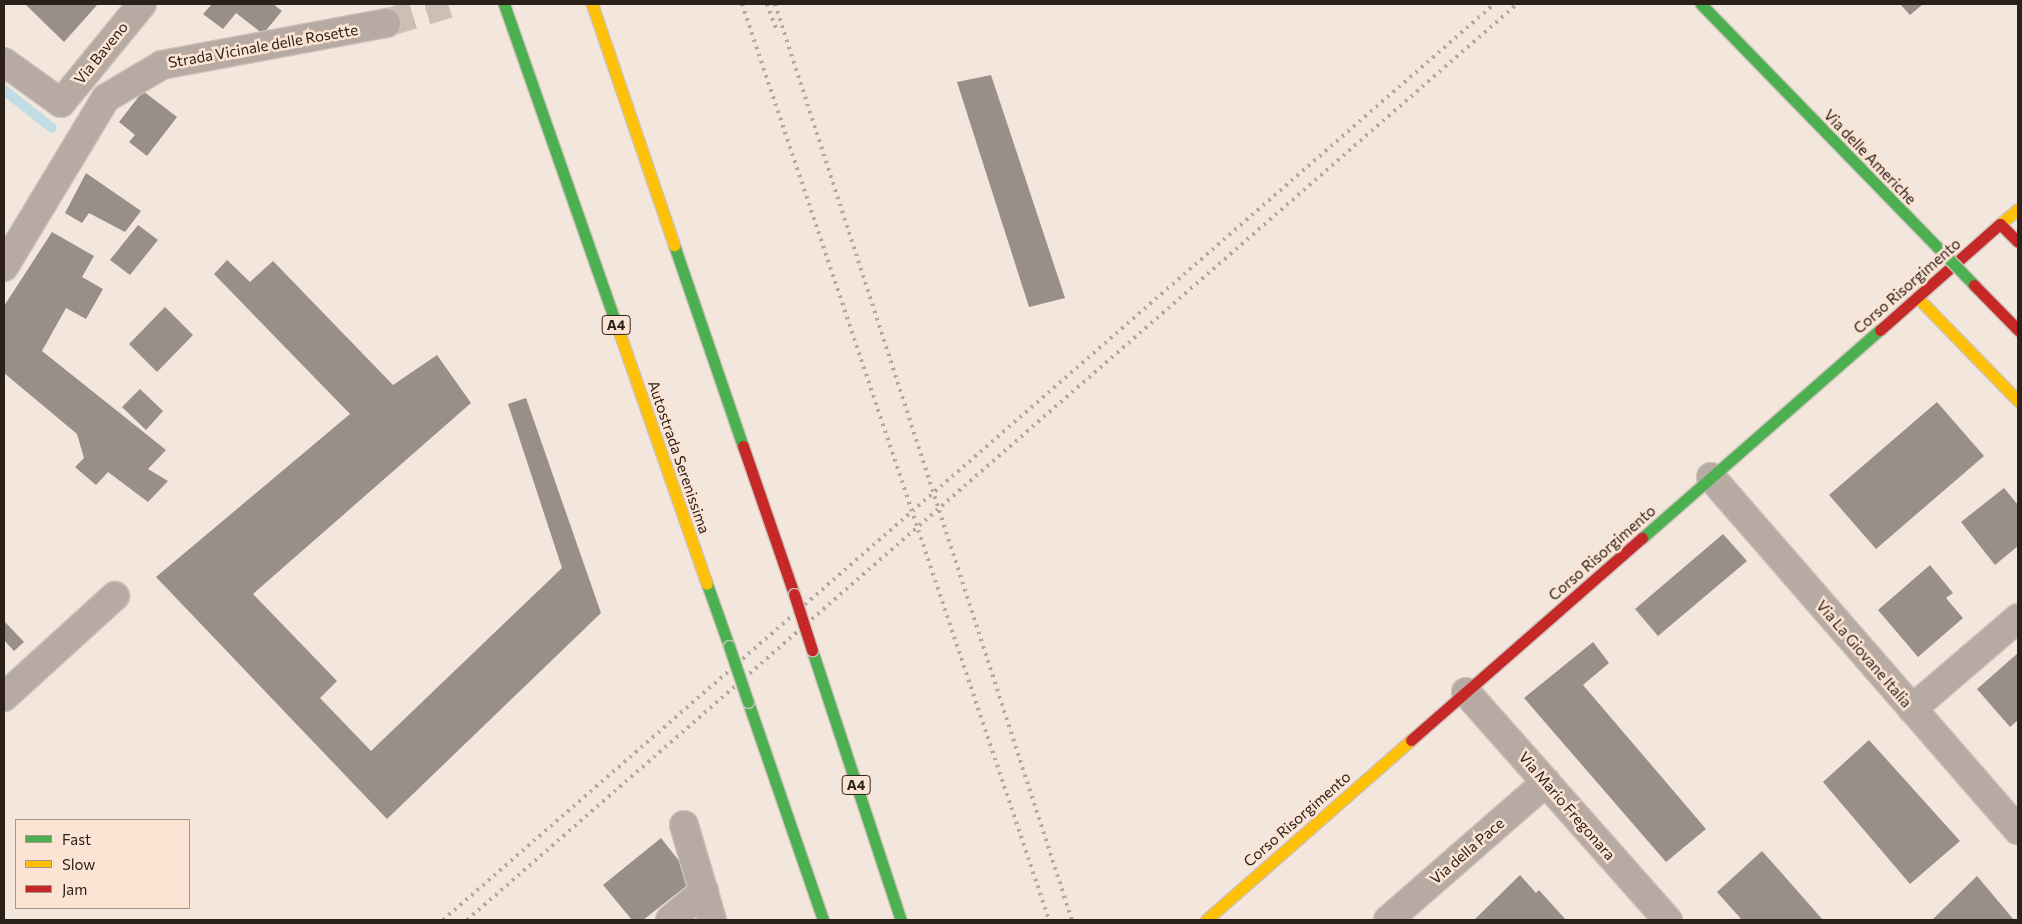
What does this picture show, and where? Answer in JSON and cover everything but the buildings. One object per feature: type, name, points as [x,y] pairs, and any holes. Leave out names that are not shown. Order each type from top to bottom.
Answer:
[{"type":"main road","name":"Autostrada Serenissima","points":[[504,4],[823,920]]},
{"type":"main road","name":"A4","points":[[592,4],[794,594],[901,920]]},
{"type":"main road","name":"Via delle Americhe","points":[[1701,4],[2018,330]]},
{"type":"main road","name":"Corso Risorgimento","points":[[1206,920],[2018,208]]},
{"type":"main road","points":[[2000,224],[2018,242]]},
{"type":"main road","points":[[1918,297],[2018,401]]},
{"type":"street","name":"Via Baveno","points":[[61,103],[142,4]]},
{"type":"street","name":"Strada Vicinale delle Rosette","points":[[4,267],[106,98],[162,65],[386,24]]},
{"type":"street","points":[[4,62],[61,103],[88,128]]},
{"type":"street","name":"Via La Giovane Italia","points":[[1711,478],[2018,830]]},
{"type":"street","points":[[4,697],[115,596]]},
{"type":"street","points":[[1912,709],[2018,618]]},
{"type":"street","name":"Via Mario Fregonara","points":[[1466,692],[1668,920]]},
{"type":"street","name":"Via della Pace","points":[[1388,920],[1546,782]]},
{"type":"street","points":[[684,825],[712,920]]},
{"type":"street","points":[[670,920],[704,891]]},
{"type":"waterway","points":[[4,90],[52,128]]},
{"type":"tunnel","points":[[386,23],[448,4]]},
{"type":"railway","points":[[742,4],[1049,920]]},
{"type":"railway","points":[[767,4],[777,32]]},
{"type":"railway","points":[[775,4],[1072,920]]},
{"type":"railway","points":[[443,920],[1494,4]]},
{"type":"railway","points":[[467,920],[1517,4]]},
{"type":"traffic: fast","points":[[504,4],[616,323]]},
{"type":"traffic: fast","points":[[1701,4],[1974,285]]},
{"type":"traffic: fast","points":[[674,245],[743,446]]},
{"type":"traffic: fast","points":[[1642,538],[1880,330]]},
{"type":"traffic: fast","points":[[707,584],[729,646]]},
{"type":"traffic: fast","points":[[729,646],[748,702]]},
{"type":"traffic: fast","points":[[812,650],[901,920]]},
{"type":"traffic: fast","points":[[748,702],[823,920]]},
{"type":"traffic: slow","points":[[592,4],[674,245]]},
{"type":"traffic: slow","points":[[2000,224],[2018,209]]},
{"type":"traffic: slow","points":[[1917,297],[2018,401]]},
{"type":"traffic: slow","points":[[616,323],[707,584]]},
{"type":"traffic: slow","points":[[1206,920],[1411,740]]},
{"type":"traffic: jam","points":[[1880,330],[2000,224],[2018,242]]},
{"type":"traffic: jam","points":[[1974,285],[2018,330]]},
{"type":"traffic: jam","points":[[743,446],[794,594]]},
{"type":"traffic: jam","points":[[1411,740],[1642,538]]},
{"type":"traffic: jam","points":[[794,594],[812,650]]}]
